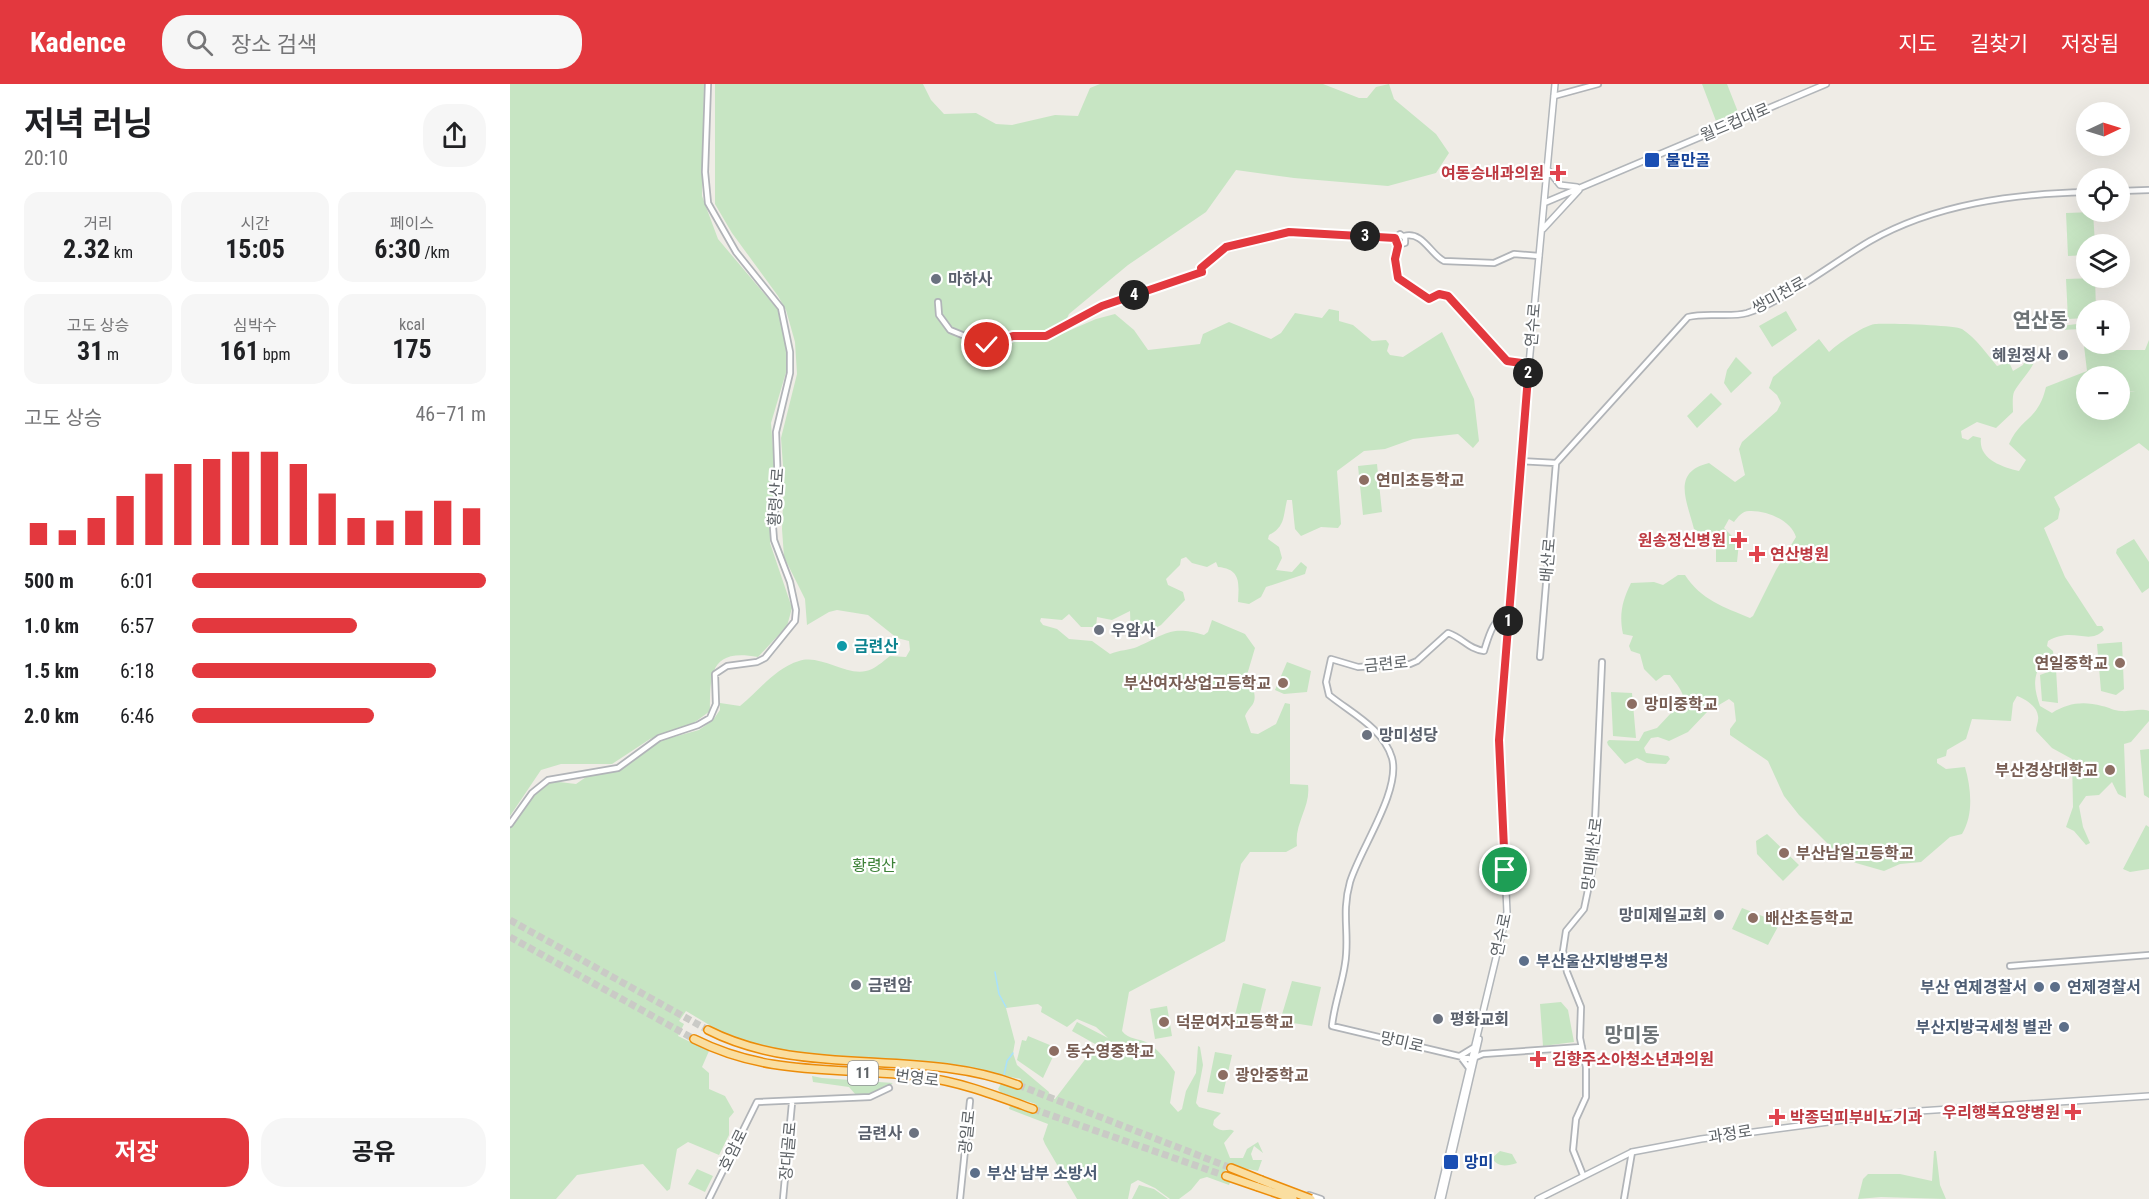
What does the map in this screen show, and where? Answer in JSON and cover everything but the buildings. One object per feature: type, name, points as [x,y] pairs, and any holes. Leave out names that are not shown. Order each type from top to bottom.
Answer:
[{"type":"highway","name":"번영로","points":[[708,1030],[746,1046],[778,1054],[936,1065],[974,1072],[1018,1085]]},
{"type":"highway","name":"번영로","points":[[694,1039],[724,1054],[764,1065],[933,1079],[971,1088],[1033,1109]]},
{"type":"highway","points":[[1231,1168],[1293,1199]]},
{"type":"highway","points":[[1226,1176],[1311,1199]]},
{"type":"main road","name":"연수로","points":[[1440,1199],[1507,912],[1499,740],[1520,461],[1555,84]]},
{"type":"main road","name":"월드컵대로","points":[[1544,203],[1826,84]]},
{"type":"main road","points":[[1547,169],[1560,186],[1581,187]]},
{"type":"main road","points":[[1542,230],[1581,187]]},
{"type":"main road","name":"연수로","points":[[1440,1199],[1469,1068],[1474,1058],[1473,1048],[1479,1031]]},
{"type":"main road","name":"과정로","points":[[1538,1199],[1632,1152],[1765,1128],[1864,1116],[2149,1096]]},
{"type":"street","name":"황령산로","points":[[510,824],[532,793],[548,780],[618,768],[659,738],[698,725],[710,718],[716,704],[715,674],[720,668],[757,662],[765,658],[795,621],[795,601],[774,540],[773,527],[778,486],[776,432],[790,373],[790,352],[781,308],[736,252],[708,202],[705,172],[708,84]]},
{"type":"street","points":[[1554,96],[1598,84]]},
{"type":"street","points":[[2130,191],[2149,190]]},
{"type":"street","name":"쌍미천로","points":[[1556,463],[1688,317],[1702,313],[1746,313],[1780,297],[1894,228],[1919,218],[2024,194],[2076,192]]},
{"type":"street","points":[[938,302],[939,315],[950,330],[987,345],[1013,336],[1046,336],[1102,306],[1202,272],[1201,268],[1226,247],[1289,232],[1395,238],[1400,234],[1405,238]]},
{"type":"street","points":[[1405,238],[1413,235],[1423,241],[1444,261],[1494,262],[1514,254],[1539,256]]},
{"type":"street","points":[[1395,238],[1398,246],[1395,270],[1404,284],[1429,299],[1439,294],[1448,296],[1507,361],[1529,364]]},
{"type":"street","points":[[1398,246],[1403,245],[1405,238]]},
{"type":"street","points":[[1520,461],[1556,463]]},
{"type":"street","name":"배산로","points":[[1540,657],[1556,463]]},
{"type":"street","name":"금련로","points":[[1332,1026],[1346,962],[1343,915],[1350,883],[1392,784],[1393,765],[1384,742],[1354,711],[1329,695],[1326,682],[1331,659],[1358,667],[1410,664],[1417,661],[1448,633],[1461,637],[1471,649],[1484,651],[1492,627],[1500,615],[1509,611]]},
{"type":"street","name":"망미배산로","points":[[1583,1175],[1573,1150],[1576,1119],[1586,1097],[1586,1067],[1582,1047],[1581,1007],[1567,972],[1564,939],[1566,931],[1584,909],[1593,866],[1602,662]]},
{"type":"street","points":[[2010,966],[2149,955]]},
{"type":"street","name":"망미로","points":[[1332,1026],[1474,1058]]},
{"type":"street","points":[[1474,1058],[1582,1047]]},
{"type":"street","points":[[1469,1068],[1460,1056],[1473,1048]]},
{"type":"street","points":[[792,1103],[873,1096],[889,1088]]},
{"type":"street","name":"광일로","points":[[960,1199],[970,1101]]},
{"type":"street","name":"장대골로","points":[[757,1102],[792,1103],[783,1199]]},
{"type":"street","name":"호암로","points":[[709,1199],[757,1102]]},
{"type":"street","points":[[1624,1199],[1632,1152]]},
{"type":"street","points":[[1285,1199],[1272,1195],[1274,1184],[1321,1199]]},
{"type":"green space","points":[[510,84],[704,84],[702,196],[718,239],[778,310],[786,343],[787,369],[771,423],[775,475],[770,543],[792,608],[787,626],[758,657],[730,656],[716,667],[711,686],[710,711],[691,725],[650,739],[612,764],[561,764],[541,770],[510,816]]},
{"type":"green space","name":"황령산","points":[[715,84],[923,84],[931,100],[944,114],[976,113],[996,124],[1012,125],[1055,115],[1078,116],[1090,88],[1100,84],[1323,84],[1359,98],[1367,98],[1376,87],[1389,84],[1394,99],[1436,134],[1449,153],[1436,173],[1388,186],[1294,178],[1236,170],[1206,212],[1128,265],[1069,314],[1059,335],[1096,319],[1115,314],[1134,330],[1148,350],[1200,344],[1203,334],[1229,322],[1271,339],[1281,333],[1295,313],[1322,318],[1329,309],[1339,311],[1339,321],[1353,325],[1372,341],[1386,340],[1389,344],[1387,351],[1390,355],[1403,357],[1442,332],[1474,399],[1479,441],[1473,448],[1458,434],[1413,439],[1385,449],[1364,451],[1337,471],[1341,524],[1338,528],[1321,527],[1301,536],[1295,529],[1292,500],[1287,500],[1281,525],[1269,535],[1268,539],[1279,547],[1282,558],[1276,570],[1292,572],[1301,562],[1307,567],[1305,574],[1266,587],[1261,597],[1249,604],[1238,602],[1237,578],[1231,571],[1218,567],[1216,562],[1207,567],[1192,563],[1186,557],[1181,559],[1180,565],[1166,579],[1168,585],[1183,592],[1185,600],[1161,625],[1134,640],[1131,640],[1130,611],[1112,620],[1097,617],[1096,627],[1081,627],[1069,614],[1062,620],[1041,618],[1040,621],[1043,625],[1057,629],[1069,639],[1092,641],[1110,654],[1137,647],[1169,632],[1184,631],[1204,635],[1208,632],[1212,620],[1245,634],[1255,648],[1244,685],[1254,692],[1255,696],[1254,703],[1245,716],[1251,733],[1258,734],[1276,724],[1285,703],[1290,704],[1290,784],[1308,785],[1307,801],[1298,830],[1297,846],[1286,852],[1250,852],[1241,864],[1225,941],[1129,992],[1122,1031],[1152,1046],[1173,1068],[1175,1072],[1170,1103],[1178,1112],[1182,1109],[1186,1091],[1196,1073],[1198,1046],[1200,1047],[1203,1065],[1196,1103],[1199,1107],[1221,1113],[1214,1120],[1213,1125],[1217,1128],[1234,1131],[1224,1143],[1230,1158],[1243,1158],[1247,1149],[1258,1142],[1263,1153],[1254,1146],[1251,1154],[1253,1160],[1262,1160],[1258,1171],[1228,1165],[1223,1177],[1230,1182],[1229,1185],[1207,1177],[1200,1179],[1179,1199],[1170,1199],[1155,1188],[1138,1180],[1131,1184],[1128,1199],[1077,1199],[1043,1139],[1048,1124],[1009,1109],[1010,1105],[1033,1113],[1036,1104],[1001,1093],[998,1089],[1002,1082],[1018,1087],[1021,1079],[940,1063],[766,1050],[715,1031],[716,1029],[686,1011],[679,1021],[684,1024],[678,1036],[709,1051],[702,1067],[709,1073],[709,1089],[725,1096],[734,1112],[729,1118],[729,1135],[719,1155],[688,1142],[677,1149],[670,1189],[667,1191],[643,1164],[577,1175],[556,1199],[510,1199],[510,826],[541,786],[551,781],[576,784],[589,775],[617,770],[659,741],[699,730],[713,720],[720,710],[720,703],[740,706],[775,674],[790,664],[808,659],[854,671],[863,671],[874,668],[890,656],[906,657],[910,650],[909,641],[897,638],[868,615],[837,610],[807,625],[805,599],[784,557],[782,529],[784,480],[781,438],[797,374],[795,342],[786,310],[778,296],[732,233],[715,204]],"holes":[[[1038,1004],[1042,1007],[1041,1012],[1067,1027],[1077,1019],[1096,1027],[1108,1038],[1077,1022],[1072,1031],[1104,1049],[1090,1053],[1055,1099],[1048,1098],[1049,1092],[1017,1065],[1013,1053],[1015,1042],[1006,1008]]]},
{"type":"green space","points":[[1702,84],[1727,84],[1738,112],[1716,121]]},
{"type":"green space","points":[[2066,213],[2076,213],[2076,222],[2094,222],[2094,234],[2076,234],[2076,256],[2068,256]]},
{"type":"green space","points":[[2066,279],[2076,279],[2076,288],[2095,288],[2096,300],[2076,300],[2076,319],[2068,319]]},
{"type":"green space","points":[[1786,311],[1797,330],[1772,347],[1759,326]]},
{"type":"green space","points":[[2076,324],[2076,329],[2061,330],[2060,326]]},
{"type":"green space","points":[[1870,325],[1934,325],[1962,329],[1976,341],[1997,366],[2009,362],[2013,371],[2023,365],[2027,355],[2036,354],[2031,369],[2014,392],[2013,412],[1996,428],[1977,422],[1961,431],[1962,438],[1968,440],[1973,436],[1981,438],[1983,451],[1992,461],[2019,471],[2026,460],[2009,444],[2019,428],[2039,406],[2046,387],[2076,375],[2076,420],[2130,420],[2130,392],[2135,391],[2130,392],[2130,366],[2086,366],[2085,354],[2130,354],[2130,350],[2145,350],[2149,340],[2149,451],[2139,443],[2054,497],[2060,509],[2058,519],[2044,528],[2065,577],[2097,626],[2102,626],[2104,630],[2092,636],[2065,635],[2048,641],[2047,646],[2053,651],[2054,659],[2048,667],[2037,672],[2035,681],[2040,706],[2052,713],[2070,705],[2082,703],[2095,704],[2118,711],[2149,711],[2149,721],[2131,742],[2124,744],[2126,798],[2118,794],[2112,782],[2099,795],[2086,796],[2079,806],[2083,827],[2090,843],[2086,845],[2074,831],[2066,827],[2073,807],[2072,759],[2052,748],[2036,731],[2037,712],[2027,701],[2017,696],[2013,703],[2011,721],[1972,719],[1966,739],[1947,750],[1946,756],[1937,759],[1937,763],[1946,769],[1965,767],[1969,784],[1970,810],[1962,834],[1950,837],[1921,862],[1900,864],[1884,871],[1856,863],[1838,854],[1799,815],[1784,796],[1768,761],[1730,735],[1730,729],[1736,721],[1734,703],[1729,699],[1707,712],[1688,732],[1669,741],[1658,737],[1651,738],[1644,748],[1646,753],[1668,756],[1670,759],[1666,764],[1647,763],[1637,758],[1625,764],[1608,745],[1609,740],[1639,741],[1644,732],[1657,728],[1672,712],[1681,709],[1683,704],[1683,695],[1670,675],[1664,675],[1656,681],[1644,669],[1640,654],[1631,651],[1629,646],[1633,636],[1623,634],[1622,608],[1631,583],[1654,582],[1663,585],[1678,575],[1685,575],[1691,584],[1706,597],[1750,618],[1796,537],[1789,526],[1777,517],[1763,512],[1747,511],[1734,522],[1729,519],[1724,528],[1739,543],[1737,562],[1716,562],[1716,542],[1694,529],[1686,498],[1686,480],[1697,467],[1709,463],[1735,482],[1745,475],[1739,449],[1742,442],[1777,411],[1781,403],[1777,395],[1769,388],[1773,377],[1819,339],[1829,352]]},
{"type":"green space","points":[[1736,357],[1752,373],[1731,393],[1724,383],[1727,370]]},
{"type":"green space","points":[[1711,393],[1722,404],[1697,428],[1687,416]]},
{"type":"green space","points":[[1377,464],[1382,512],[1363,515],[1358,466]]},
{"type":"green space","points":[[2134,539],[2149,562],[2149,588],[2142,593],[2116,553],[2117,549]]},
{"type":"green space","points":[[2122,642],[2124,689],[2116,695],[2101,691],[2097,644]]},
{"type":"green space","points":[[1287,662],[1311,671],[1307,692],[1284,694],[1275,690]]},
{"type":"green space","points":[[2056,669],[2058,703],[2042,701],[2040,675]]},
{"type":"green space","points":[[1611,692],[1632,693],[1636,738],[1613,736]]},
{"type":"green space","points":[[2149,749],[2149,798],[2144,795],[2140,750]]},
{"type":"green space","points":[[2146,825],[2149,827],[2149,869],[2130,872],[2123,869]]},
{"type":"green space","points":[[1767,834],[1799,865],[1783,881],[1757,854],[1756,841]]},
{"type":"green space","points":[[1742,908],[1780,923],[1768,945],[1732,929]]},
{"type":"green space","points":[[1292,981],[1321,987],[1312,1026],[1280,1021]]},
{"type":"green space","points":[[1243,983],[1266,989],[1256,1029],[1233,1023]]},
{"type":"green space","points":[[1561,1002],[1568,1010],[1574,1042],[1543,1046],[1540,1004]]},
{"type":"green space","points":[[1167,1006],[1172,1036],[1155,1039],[1150,1009]]},
{"type":"green space","points":[[1028,1036],[1057,1048],[1043,1078],[1017,1060],[1022,1040],[1026,1041]]},
{"type":"green space","points":[[1215,1052],[1232,1055],[1223,1094],[1207,1092]]},
{"type":"green space","points":[[812,1076],[893,1083],[872,1095],[856,1095],[849,1087],[813,1082]]},
{"type":"green space","points":[[1500,1151],[1512,1154],[1517,1163],[1500,1165],[1497,1163],[1492,1158]]},
{"type":"green space","points":[[1934,1151],[1936,1151],[1940,1185],[1946,1199],[1881,1197],[1858,1199],[1863,1179],[1868,1174],[1900,1174],[1932,1181]]},
{"type":"green space","points":[[697,1169],[713,1176],[705,1192],[688,1184]]},
{"type":"green space","points":[[1139,1185],[1154,1189],[1168,1199],[1132,1199]]},
{"type":"waterway","points":[[995,972],[999,994],[1006,1007]]},
{"type":"waterway","points":[[1004,1075],[1007,1061],[1013,1053]]},
{"type":"tunnel","points":[[510,920],[708,1030]]},
{"type":"tunnel","points":[[510,937],[694,1039]]},
{"type":"tunnel","points":[[1018,1085],[1231,1168]]},
{"type":"tunnel","points":[[1033,1109],[1226,1176]]},
{"type":"place","name":"물만골","points":[[1652,160]]},
{"type":"place","name":"여동승내과의원","points":[[1558,173]]},
{"type":"place","name":"마하사","points":[[936,279]]},
{"type":"place","name":"혜원정사","points":[[2063,355]]},
{"type":"place","name":"연미초등학교","points":[[1364,480]]},
{"type":"place","name":"원송정신병원","points":[[1739,540]]},
{"type":"place","name":"연산병원","points":[[1757,554]]},
{"type":"place","name":"우암사","points":[[1099,630]]},
{"type":"place","name":"금련산","points":[[842,646]]},
{"type":"place","name":"연일중학교","points":[[2120,663]]},
{"type":"place","name":"부산여자상업고등학교","points":[[1283,683]]},
{"type":"place","name":"망미중학교","points":[[1632,704]]},
{"type":"place","name":"망미성당","points":[[1367,735]]},
{"type":"place","name":"부산경상대학교","points":[[2110,770]]},
{"type":"place","name":"부산남일고등학교","points":[[1784,853]]},
{"type":"place","name":"망미제일교회","points":[[1719,915]]},
{"type":"place","name":"배산초등학교","points":[[1753,918]]},
{"type":"place","name":"부산울산지방병무청","points":[[1524,961]]},
{"type":"place","name":"금련암","points":[[856,985]]},
{"type":"place","name":"부산 연제경찰서","points":[[2039,987]]},
{"type":"place","name":"연제경찰서","points":[[2055,987]]},
{"type":"place","name":"평화교회","points":[[1438,1019]]},
{"type":"place","name":"덕문여자고등학교","points":[[1164,1022]]},
{"type":"place","name":"부산지방국세청 별관","points":[[2064,1027]]},
{"type":"place","name":"동수영중학교","points":[[1054,1051]]},
{"type":"place","name":"김향주소아청소년과의원","points":[[1538,1059]]},
{"type":"place","name":"광안중학교","points":[[1223,1075]]},
{"type":"place","name":"우리행복요양병원","points":[[2073,1112]]},
{"type":"place","name":"박종덕피부비뇨기과","points":[[1777,1117]]},
{"type":"place","name":"금련사","points":[[914,1133]]},
{"type":"place","name":"망미","points":[[1451,1162]]},
{"type":"place","name":"부산 남부 소방서","points":[[975,1173]]},
{"type":"district","name":"연산동","points":[[2040,320]]},
{"type":"district","name":"망미동","points":[[1632,1035]]},
{"type":"route","points":[[987,345],[1013,336],[1046,336],[1102,306],[1202,272],[1201,268],[1226,247],[1289,232],[1395,238],[1394,242],[1398,246],[1395,270],[1398,278],[1404,284],[1429,299],[1439,294],[1448,296],[1507,361],[1529,364],[1499,740],[1505,870]]}]
